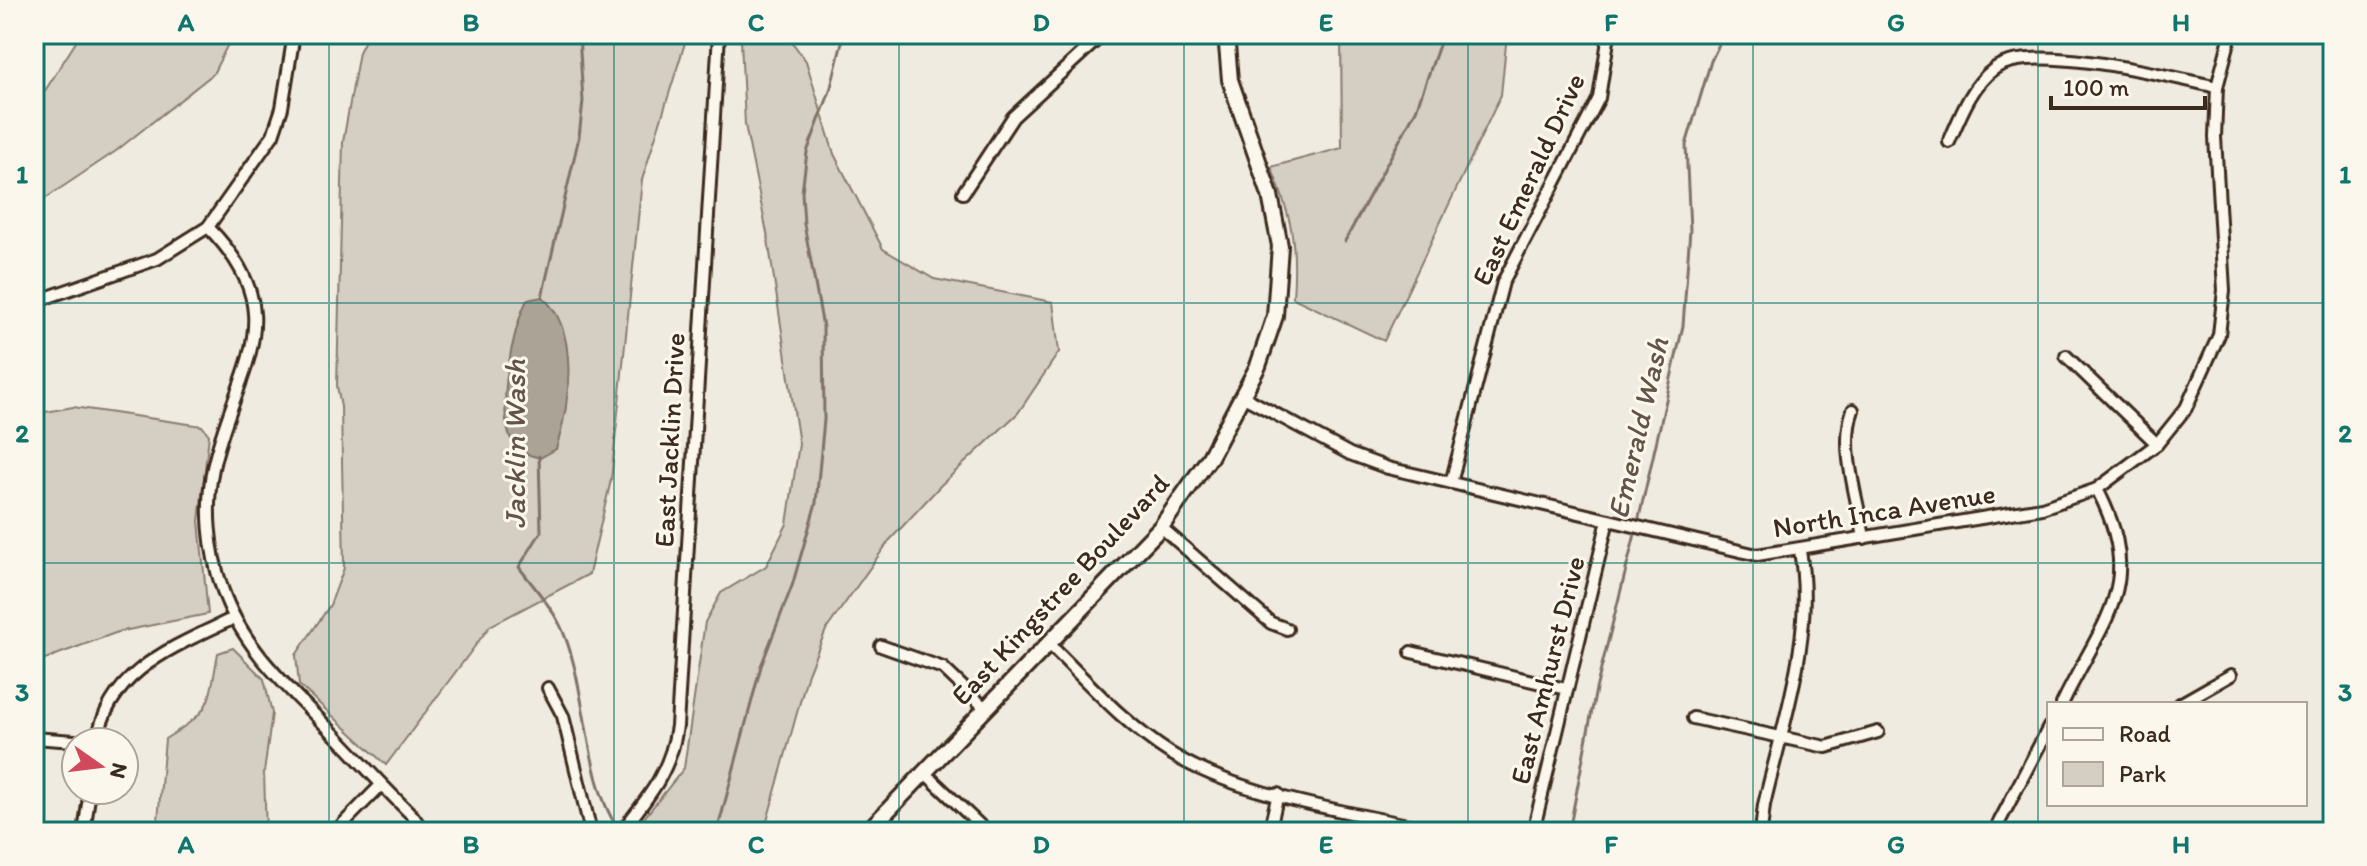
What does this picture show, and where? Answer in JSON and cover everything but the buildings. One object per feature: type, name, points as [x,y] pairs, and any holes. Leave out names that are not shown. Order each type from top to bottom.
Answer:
[{"type":"street","points":[[34,302],[157,259],[208,227],[273,135],[282,108],[294,34]]},
{"type":"street","name":"East Jacklin Drive","points":[[621,832],[660,782],[669,764],[677,726],[719,34]]},
{"type":"street","points":[[963,193],[1013,117],[1103,34]]},
{"type":"street","name":"East Kingstree Boulevard","points":[[867,832],[1161,527],[1199,476],[1242,396],[1272,330],[1281,261],[1270,195],[1230,80],[1226,34]]},
{"type":"street","name":"East Emerald Drive","points":[[1451,483],[1503,282],[1599,98],[1609,34]]},
{"type":"street","name":"North Inca Avenue","points":[[1242,396],[1350,454],[1451,483],[1757,555],[1800,551],[2042,508],[2097,489],[2157,444],[2186,408],[2219,335],[2224,290],[2215,137],[2217,87],[2231,34]]},
{"type":"street","points":[[1949,142],[1963,109],[1983,78],[1996,66],[2014,59],[2051,58],[2135,69],[2217,87]]},
{"type":"street","points":[[208,227],[232,253],[242,270],[255,316],[253,346],[218,447],[210,487],[212,552],[234,618],[277,676],[424,832]]},
{"type":"street","points":[[2066,356],[2157,444]]},
{"type":"street","points":[[1853,410],[1848,431],[1849,448],[1864,538]]},
{"type":"street","points":[[2063,702],[2114,602],[2119,584],[2121,560],[2115,523],[2097,489]]},
{"type":"street","name":"East Amhurst Drive","points":[[1533,832],[1608,520]]},
{"type":"street","points":[[1161,527],[1271,623],[1287,629]]},
{"type":"street","points":[[1761,832],[1804,626],[1806,587],[1800,551]]},
{"type":"street","points":[[103,726],[112,700],[134,673],[169,650],[234,618]]},
{"type":"street","points":[[1048,643],[1131,725],[1170,753],[1221,778],[1438,832]]},
{"type":"street","points":[[881,646],[943,668],[985,708]]},
{"type":"street","points":[[1411,652],[1566,689]]},
{"type":"street","points":[[2184,702],[2231,675]]},
{"type":"street","points":[[548,688],[563,716],[591,832]]},
{"type":"street","points":[[1693,718],[1826,747],[1856,741],[1878,732]]},
{"type":"street","points":[[1994,832],[2047,731]]},
{"type":"street","points":[[34,738],[60,740]]},
{"type":"street","points":[[924,772],[987,832]]},
{"type":"street","points":[[335,832],[381,785]]},
{"type":"street","points":[[1269,832],[1278,794]]},
{"type":"street","points":[[84,832],[88,806]]},
{"type":"green space","points":[[81,34],[233,34],[213,74],[116,151],[34,206],[34,108]]},
{"type":"green space","points":[[368,34],[684,34],[685,43],[642,180],[611,480],[589,574],[490,626],[386,765],[299,685],[296,655],[330,605],[344,568],[341,407],[337,386],[343,142],[359,52]]},
{"type":"green space","points":[[761,34],[786,34],[806,61],[834,154],[883,249],[934,279],[1053,302],[1059,352],[1018,413],[941,485],[889,541],[826,630],[808,673],[764,832],[633,832],[684,768],[705,622],[721,593],[766,566],[787,524],[799,444],[767,233],[745,125],[741,40]]},
{"type":"green space","points":[[1341,34],[1507,34],[1501,95],[1384,341],[1293,298],[1291,231],[1271,167],[1342,148]]},
{"type":"green space","points":[[73,407],[202,426],[209,435],[199,521],[208,614],[118,632],[34,663],[34,414]]},
{"type":"green space","points":[[233,648],[264,679],[272,713],[264,773],[266,832],[157,832],[165,739],[192,720],[206,705],[218,653]]},
{"type":"water","points":[[542,297],[554,311],[562,328],[567,347],[568,390],[556,449],[540,458],[528,455],[515,446],[505,412],[511,350],[521,313],[527,300]]},
{"type":"waterway","name":"Jacklin Wash","points":[[542,297],[579,137],[583,101],[579,34]]},
{"type":"waterway","points":[[717,832],[761,666],[792,586],[816,503],[824,420],[823,327],[804,224],[802,192],[807,152],[830,91],[844,34]]},
{"type":"waterway","points":[[1345,241],[1416,110],[1443,34]]},
{"type":"waterway","name":"Emerald Wash","points":[[1638,522],[1683,326],[1690,230],[1686,145],[1711,61],[1724,34]]},
{"type":"waterway","name":"Jacklin Wash","points":[[539,456],[541,532],[519,567],[555,616],[568,646],[599,786],[608,811],[620,831]]},
{"type":"waterway","name":"Emerald Wash","points":[[1569,832],[1596,689],[1636,530]]}]
